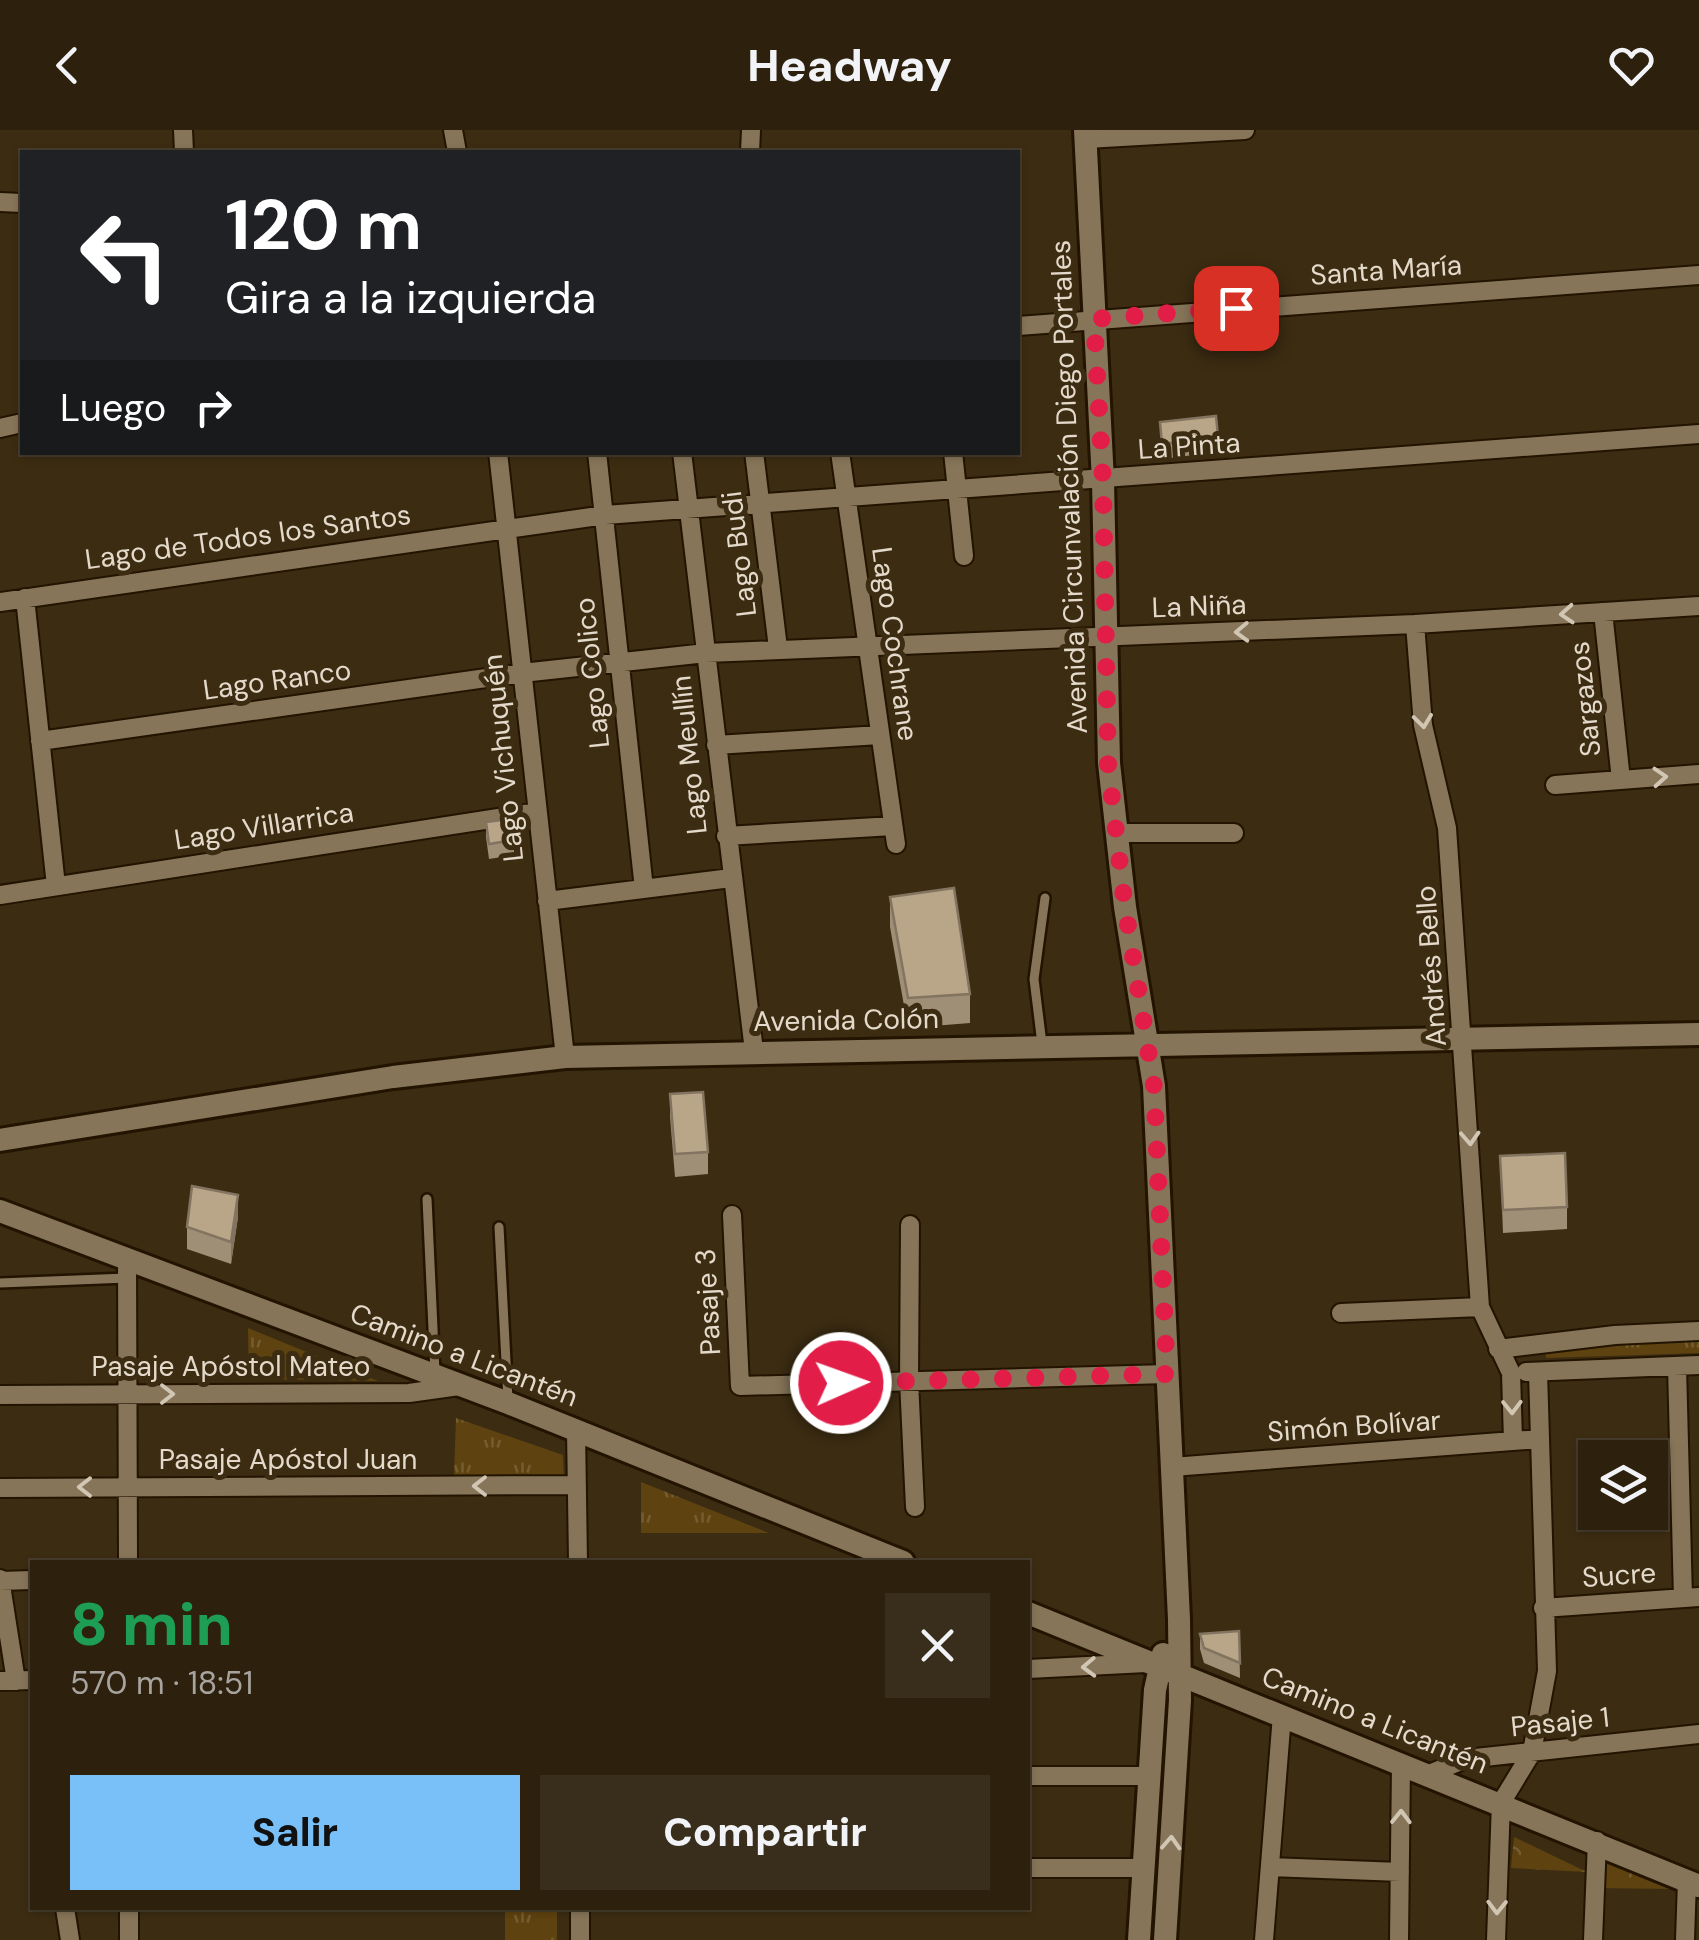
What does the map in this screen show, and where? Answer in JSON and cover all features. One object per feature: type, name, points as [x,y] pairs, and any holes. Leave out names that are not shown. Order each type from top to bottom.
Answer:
[{"type":"street","points":[[1085,134],[1245,130]]},
{"type":"street","name":"Avenida Circunvalación Diego Portales","points":[[1085,134],[1103,481],[1108,764],[1154,1086],[1179,1618],[1163,1667],[1149,1776],[1139,1940]]},
{"type":"street","name":"Santa María","points":[[1020,326],[1699,276]]},
{"type":"street","name":"La Pinta","points":[[504,527],[761,501],[1103,481],[1699,434]]},
{"type":"street","name":"Lago Vichuquén","points":[[498,455],[565,1057]]},
{"type":"street","name":"Lago Colico","points":[[598,455],[644,888]]},
{"type":"street","name":"Lago Meullín","points":[[682,455],[730,878],[754,1051]]},
{"type":"street","name":"Lago Budi","points":[[754,455],[778,648]]},
{"type":"street","name":"Lago Cochrane","points":[[726,836],[895,835],[840,455]]},
{"type":"street","points":[[953,455],[964,556]]},
{"type":"street","name":"Lago de Todos los Santos","points":[[0,602],[504,527]]},
{"type":"street","points":[[24,598],[56,886]]},
{"type":"street","name":"La Niña","points":[[522,673],[778,648],[867,649],[1415,624],[1699,606]]},
{"type":"street","name":"Sargazos","points":[[1603,612],[1621,780]]},
{"type":"street","name":"Andrés Bello","points":[[1415,624],[1423,725],[1448,828],[1480,1307],[1511,1373],[1512,1442]]},
{"type":"street","name":"Lago Ranco","points":[[40,741],[522,673]]},
{"type":"street","points":[[716,745],[880,735]]},
{"type":"street","points":[[1555,785],[1699,774]]},
{"type":"street","name":"Lago Villarrica","points":[[0,895],[537,812]]},
{"type":"street","points":[[1116,833],[1234,833]]},
{"type":"street","points":[[547,901],[730,878]]},
{"type":"street","name":"Avenida Colón","points":[[0,1140],[393,1077],[565,1057],[1699,1034]]},
{"type":"street","name":"Camino a Licantén","points":[[0,1211],[127,1268],[435,1374],[898,1560]]},
{"type":"street","name":"Pasaje 3","points":[[732,1215],[740,1386],[909,1381]]},
{"type":"street","points":[[910,1225],[909,1381],[915,1507]]},
{"type":"street","points":[[127,1268],[128,1560]]},
{"type":"street","points":[[1341,1313],[1480,1307]]},
{"type":"street","points":[[1498,1348],[1699,1330]]},
{"type":"street","points":[[1511,1373],[1699,1365]]},
{"type":"street","points":[[1678,1366],[1691,1598]]},
{"type":"street","points":[[1496,1940],[1502,1804],[1532,1752],[1547,1672],[1538,1372]]},
{"type":"street","points":[[909,1381],[1167,1374]]},
{"type":"street","name":"Pasaje Apóstol Mateo","points":[[0,1395],[410,1393],[462,1386]]},
{"type":"street","points":[[576,1430],[578,1560]]},
{"type":"street","name":"Simón Bolívar","points":[[1172,1467],[1540,1439]]},
{"type":"street","name":"Pasaje Apóstol Juan","points":[[0,1488],[577,1486]]},
{"type":"street","points":[[22,1683],[0,1580],[30,1580]]},
{"type":"street","name":"Sucre","points":[[1543,1608],[1691,1598]]},
{"type":"street","name":"Camino a Licantén","points":[[1030,1614],[1693,1883]]},
{"type":"street","points":[[1030,1669],[1163,1667]]},
{"type":"street","name":"Avenida Circunvalación Diego Portales","points":[[1163,1667],[1165,1940]]},
{"type":"street","points":[[1264,1940],[1282,1715]]},
{"type":"street","name":"Pasaje 1","points":[[1429,1774],[1466,1759],[1699,1734]]},
{"type":"street","points":[[1398,1940],[1401,1764]]},
{"type":"street","points":[[1030,1776],[1149,1776]]},
{"type":"street","points":[[1593,1940],[1597,1842]]},
{"type":"street","points":[[1270,1867],[1400,1872]]},
{"type":"street","points":[[1030,1868],[1144,1868]]},
{"type":"street","points":[[1685,1940],[1693,1883]]},
{"type":"street","points":[[65,1910],[70,1940]]},
{"type":"street","points":[[129,1910],[129,1940]]},
{"type":"street","points":[[580,1910],[580,1940]]},
{"type":"lane","points":[[1043,1048],[1034,980],[1045,898]]},
{"type":"lane","points":[[428,1199],[435,1374]]},
{"type":"lane","points":[[499,1227],[508,1403]]},
{"type":"lane","points":[[0,1283],[127,1268]]},
{"type":"green space","points":[[248,1328],[378,1381],[249,1379]]},
{"type":"green space","points":[[1699,1340],[1699,1353],[1546,1358],[1545,1350]]},
{"type":"green space","points":[[456,1418],[563,1455],[564,1479],[454,1476]]},
{"type":"green space","points":[[641,1482],[769,1533],[641,1533]]},
{"type":"green space","points":[[1514,1837],[1587,1872],[1511,1868]]},
{"type":"green space","points":[[1592,1852],[1670,1883],[1670,1889],[1593,1888]]},
{"type":"green space","points":[[505,1910],[557,1910],[557,1940],[505,1940]]},
{"type":"building","points":[[1216,416],[1218,437],[1162,444],[1160,422]]},
{"type":"building","points":[[510,819],[514,840],[489,844],[486,822]]},
{"type":"building","points":[[954,888],[970,994],[908,998],[890,897]]},
{"type":"building","points":[[703,1092],[708,1152],[675,1154],[670,1094]]},
{"type":"building","points":[[1565,1153],[1567,1207],[1503,1210],[1500,1156]]},
{"type":"building","points":[[192,1186],[238,1195],[231,1242],[187,1227]]},
{"type":"building","points":[[1239,1631],[1240,1663],[1204,1648],[1200,1634]]},
{"type":"route","points":[[841,1383],[1167,1374],[1154,1086],[1125,907],[1108,764],[1108,638],[1094,319],[1236,308]]}]
